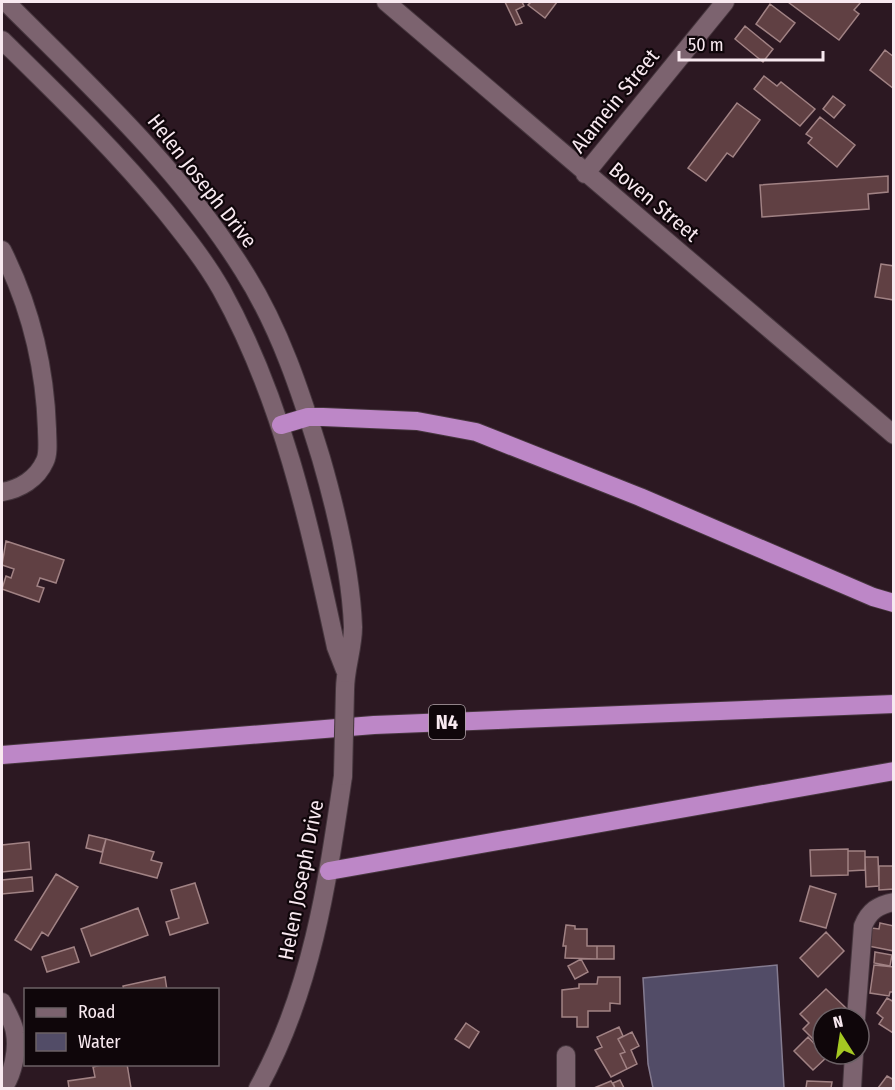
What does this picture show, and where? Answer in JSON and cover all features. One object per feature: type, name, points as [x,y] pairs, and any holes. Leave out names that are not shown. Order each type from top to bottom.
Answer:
[{"type":"highway","points":[[281,425],[308,417],[417,421],[476,432],[640,497],[873,597],[894,603]]},
{"type":"highway","name":"N4","points":[[2,755],[375,725],[894,704]]},
{"type":"highway","points":[[329,871],[894,771]]},
{"type":"street","name":"Helen Joseph Drive","points":[[6,2],[127,123],[212,224],[244,272],[273,326],[300,389],[330,490],[353,625],[352,646],[345,670],[343,776],[329,871],[309,964],[281,1048],[258,1089]]},
{"type":"street","name":"Boven Street","points":[[386,2],[585,174],[894,435]]},
{"type":"street","name":"Alamein Street","points":[[585,174],[724,2]]},
{"type":"street","name":"Helen Joseph Drive","points":[[2,40],[140,182],[193,246],[220,288],[246,339],[281,425],[305,505],[336,647],[345,670]]},
{"type":"street","points":[[2,250],[28,314],[42,368],[46,406],[46,460],[29,481],[14,490],[2,492]]},
{"type":"street","points":[[857,1006],[863,926],[867,916],[874,909],[894,902]]},
{"type":"street","points":[[2,1002],[15,1031],[14,1055],[8,1082],[3,1089]]},
{"type":"street","points":[[566,1055],[566,1089]]},
{"type":"street","points":[[852,1089],[853,1066]]},
{"type":"water","points":[[777,965],[784,1088],[653,1088],[648,1064],[643,978]]},
{"type":"building","points":[[505,2],[522,2],[524,6],[516,10],[522,23],[516,25]]},
{"type":"building","points":[[531,2],[557,2],[545,18],[528,5]]},
{"type":"building","points":[[788,2],[861,2],[854,10],[859,14],[839,40]]},
{"type":"building","points":[[770,4],[795,23],[780,42],[756,24]]},
{"type":"building","points":[[745,26],[773,49],[763,62],[735,39]]},
{"type":"building","points":[[885,50],[894,57],[894,89],[870,70]]},
{"type":"building","points":[[764,76],[777,86],[781,82],[815,109],[800,126],[754,89]]},
{"type":"building","points":[[833,96],[845,105],[834,118],[823,109]]},
{"type":"building","points":[[737,103],[760,120],[733,157],[727,153],[706,181],[688,168]]},
{"type":"building","points":[[820,117],[855,145],[837,167],[808,143],[812,138],[806,134]]},
{"type":"building","points":[[888,176],[888,192],[868,194],[869,209],[762,217],[760,185]]},
{"type":"building","points":[[881,264],[894,266],[894,300],[875,297]]},
{"type":"building","points":[[6,541],[64,560],[56,583],[40,578],[37,586],[44,588],[39,602],[2,589],[6,576],[11,578],[14,569],[2,565]]},
{"type":"building","points":[[89,835],[106,839],[102,852],[86,848]]},
{"type":"building","points":[[106,839],[154,852],[151,860],[162,863],[157,878],[100,863]]},
{"type":"building","points":[[29,842],[31,869],[2,872],[2,845]]},
{"type":"building","points":[[848,849],[848,875],[811,876],[810,850]]},
{"type":"building","points":[[848,851],[865,851],[865,870],[848,871]]},
{"type":"building","points":[[865,857],[878,857],[879,886],[866,887]]},
{"type":"building","points":[[879,866],[894,866],[894,889],[879,890]]},
{"type":"building","points":[[56,874],[78,887],[48,936],[42,932],[31,950],[15,940]]},
{"type":"building","points":[[32,877],[33,891],[2,894],[2,880]]},
{"type":"building","points":[[195,883],[208,923],[170,935],[166,922],[179,918],[171,890]]},
{"type":"building","points":[[810,886],[836,894],[826,928],[800,921]]},
{"type":"building","points":[[138,908],[148,935],[91,956],[81,929]]},
{"type":"building","points":[[880,923],[894,926],[894,951],[868,946],[872,928],[879,929]]},
{"type":"building","points":[[566,925],[575,926],[575,929],[587,929],[587,946],[597,946],[597,959],[565,958],[566,946],[563,946]]},
{"type":"building","points":[[826,932],[844,951],[818,977],[800,958]]},
{"type":"building","points":[[597,946],[614,946],[614,959],[597,959]]},
{"type":"building","points":[[74,947],[79,962],[47,972],[42,957]]},
{"type":"building","points":[[875,952],[892,955],[890,966],[874,963]]},
{"type":"building","points":[[581,959],[588,972],[575,979],[568,966]]},
{"type":"building","points":[[874,965],[894,967],[894,992],[890,992],[889,996],[870,993]]},
{"type":"building","points":[[165,977],[167,988],[124,988],[123,986]]},
{"type":"building","points":[[598,977],[620,977],[620,1004],[610,1003],[610,1011],[588,1011],[588,1027],[577,1027],[577,1017],[562,1017],[562,990],[579,988],[579,984],[597,984]]},
{"type":"building","points":[[826,989],[844,1006],[811,1006],[811,1037],[803,1029],[809,1023],[800,1014]]},
{"type":"building","points":[[887,998],[894,1002],[893,1033],[879,1024],[883,1018],[877,1013]]},
{"type":"building","points":[[466,1023],[479,1032],[469,1048],[455,1039]]},
{"type":"building","points":[[619,1027],[623,1036],[618,1039],[625,1052],[620,1054],[627,1069],[611,1077],[595,1050],[602,1047],[597,1037]]},
{"type":"building","points":[[632,1032],[639,1046],[631,1050],[637,1064],[627,1069],[620,1054],[625,1052],[618,1039]]},
{"type":"building","points":[[808,1037],[811,1040],[811,1066],[817,1066],[813,1070],[794,1051]]},
{"type":"building","points":[[127,1066],[131,1088],[69,1088],[68,1081],[95,1077],[93,1067]]},
{"type":"building","points":[[887,1076],[894,1080],[894,1088],[878,1088]]},
{"type":"building","points":[[620,1080],[624,1088],[615,1088],[613,1083]]},
{"type":"building","points":[[611,1081],[615,1088],[594,1088]]},
{"type":"building","points":[[807,1081],[832,1082],[831,1088],[806,1088]]}]
